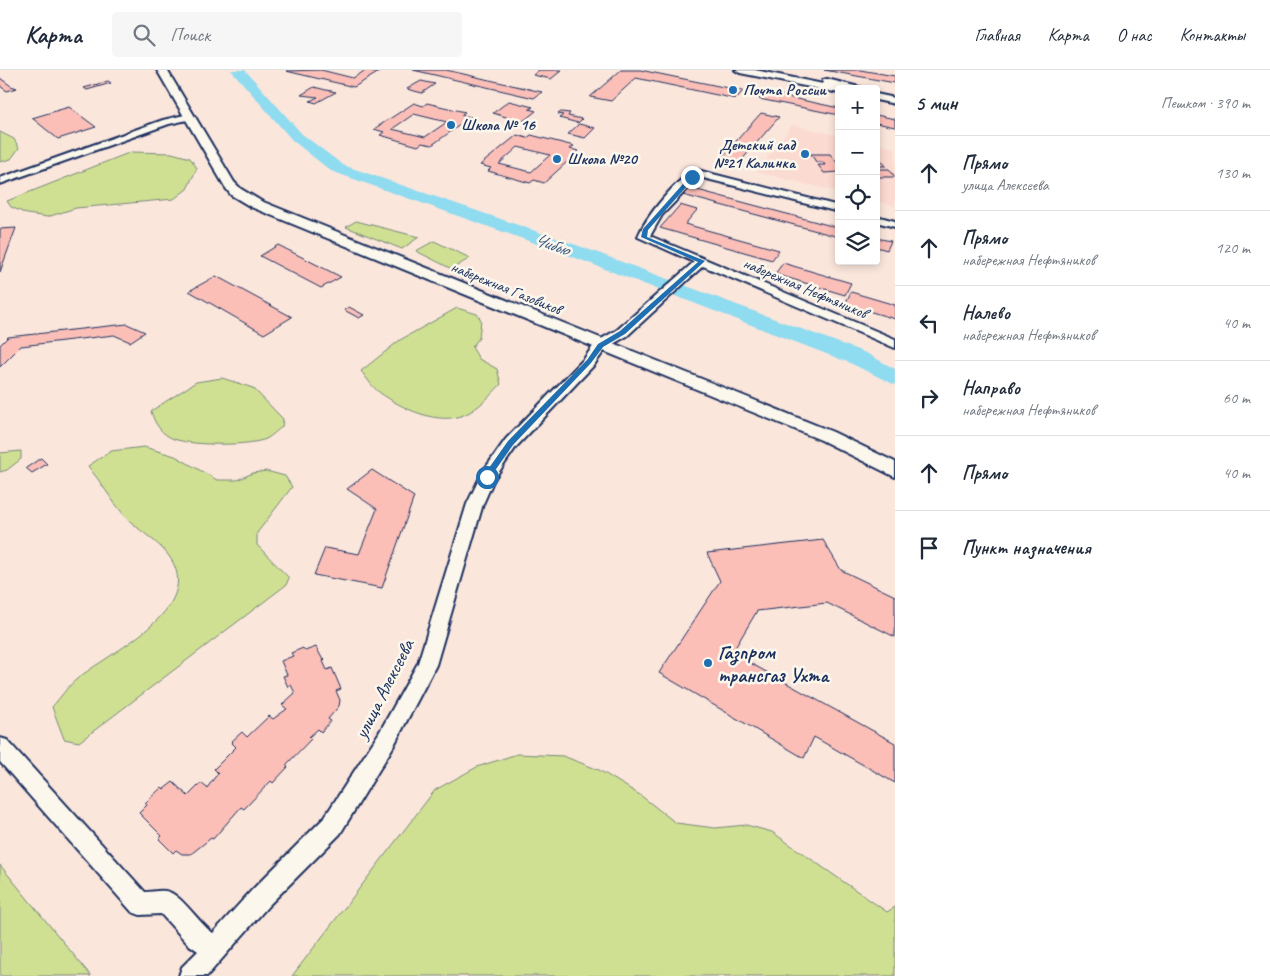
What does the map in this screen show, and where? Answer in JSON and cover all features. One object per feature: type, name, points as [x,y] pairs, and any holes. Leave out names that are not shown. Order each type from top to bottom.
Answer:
[{"type":"main road","name":"набережная Газовиков","points":[[162,70],[229,184],[236,192],[256,204],[827,436],[895,470]]},
{"type":"main road","points":[[740,70],[835,89]]},
{"type":"main road","points":[[767,70],[842,85]]},
{"type":"main road","points":[[880,93],[895,95]]},
{"type":"main road","points":[[880,98],[895,101]]},
{"type":"street","points":[[0,181],[166,122],[189,117]]},
{"type":"street","name":"набережная Нефтяников","points":[[835,209],[697,173],[672,197],[645,230],[644,237],[895,344]]},
{"type":"street","points":[[880,220],[895,224]]},
{"type":"street","points":[[601,345],[622,333],[702,261]]},
{"type":"street","name":"улица Алексеева","points":[[190,976],[260,898],[332,826],[386,740],[427,664],[475,504],[487,477],[511,443],[589,362],[601,345]]},
{"type":"street","points":[[0,747],[140,904],[166,902],[196,936],[215,948]]},
{"type":"shaded area","name":"Детский сад №21 Калинка","points":[[792,125],[835,135],[835,191],[757,172]]},
{"type":"shaded area","points":[[880,145],[895,148],[895,206],[880,202]]},
{"type":"green space","points":[[0,132],[14,139],[19,148],[11,159],[0,162]]},
{"type":"green space","points":[[131,152],[172,153],[190,158],[197,168],[187,189],[174,199],[76,208],[47,217],[27,214],[11,207],[7,201]]},
{"type":"green space","points":[[356,221],[419,237],[402,249],[346,227]]},
{"type":"green space","points":[[434,241],[470,258],[452,269],[416,251]]},
{"type":"green space","points":[[457,308],[477,314],[481,320],[479,338],[472,347],[479,359],[497,369],[501,384],[476,408],[466,414],[455,417],[432,417],[421,414],[398,404],[379,392],[361,371],[400,340]]},
{"type":"green space","points":[[222,378],[253,388],[283,419],[282,427],[266,439],[247,443],[221,444],[194,443],[174,439],[166,435],[159,428],[151,411],[196,382]]},
{"type":"green space","points":[[144,447],[175,456],[217,480],[237,480],[253,473],[266,471],[285,476],[292,487],[257,533],[257,545],[289,578],[286,585],[79,742],[64,739],[52,707],[77,679],[149,628],[165,611],[175,594],[177,575],[169,556],[124,515],[88,466],[111,451]]},
{"type":"green space","points":[[21,451],[21,459],[7,470],[0,472],[0,453]]},
{"type":"green space","points":[[517,754],[563,756],[599,770],[640,795],[676,823],[715,828],[746,825],[772,832],[887,912],[895,907],[895,976],[292,976],[435,790],[477,767]]},
{"type":"green space","points":[[0,865],[91,976],[0,976]]},
{"type":"building","points":[[321,70],[353,78],[366,70],[379,72],[354,87],[286,71]]},
{"type":"building","points":[[413,70],[446,70],[542,92],[534,98]]},
{"type":"building","points":[[539,70],[562,70],[551,79],[533,75]]},
{"type":"building","points":[[621,70],[640,70],[743,91],[736,99],[636,78],[611,101],[590,97]]},
{"type":"building","points":[[824,70],[860,70],[895,76],[895,83]]},
{"type":"building","points":[[0,78],[17,88],[7,91],[0,86]]},
{"type":"building","points":[[108,81],[111,83],[87,90],[84,88]]},
{"type":"building","points":[[421,81],[435,84],[422,93],[407,89]]},
{"type":"building","points":[[314,87],[336,92],[316,103],[310,101],[318,97],[301,95]]},
{"type":"building","points":[[764,92],[835,107],[835,114],[759,99]]},
{"type":"building","points":[[509,101],[533,107],[529,109],[536,111],[522,122],[493,113]]},
{"type":"building","name":"Школа № 16","points":[[414,103],[423,106],[427,103],[465,112],[461,115],[471,117],[432,145],[422,143],[418,146],[380,135],[384,132],[374,129]],"holes":[[[414,114],[447,122],[425,137],[392,129]]]},
{"type":"building","points":[[69,107],[96,127],[58,139],[32,118]]},
{"type":"building","points":[[561,112],[570,113],[568,116],[582,119],[578,123],[559,118],[563,115],[558,114]]},
{"type":"building","points":[[761,113],[779,117],[740,162],[721,158]]},
{"type":"building","points":[[880,116],[895,119],[895,127],[880,124]]},
{"type":"building","points":[[579,124],[595,128],[585,138],[568,134]]},
{"type":"building","name":"Школа №20","points":[[517,135],[527,138],[531,135],[574,146],[570,149],[579,151],[544,183],[534,180],[530,183],[488,171],[491,168],[480,165]],"holes":[[[518,147],[550,155],[531,172],[499,164]]]},
{"type":"building","points":[[811,154],[830,154],[835,160],[835,172],[824,173],[818,165],[825,165],[823,162],[816,162]]},
{"type":"building","points":[[880,159],[886,166],[880,166]]},
{"type":"building","points":[[880,169],[889,169],[895,177],[880,177]]},
{"type":"building","points":[[690,188],[835,227],[835,236],[683,195]]},
{"type":"building","points":[[680,205],[697,210],[685,224],[779,250],[772,260],[660,228]]},
{"type":"building","points":[[16,228],[0,272],[0,229]]},
{"type":"building","points":[[880,239],[891,241],[887,250],[880,248]]},
{"type":"building","points":[[278,245],[341,277],[321,288],[260,256]]},
{"type":"building","points":[[783,263],[851,283],[845,295],[775,274]]},
{"type":"building","points":[[216,276],[292,317],[264,334],[189,291]]},
{"type":"building","points":[[851,292],[895,305],[895,319],[845,304]]},
{"type":"building","points":[[349,307],[364,315],[359,318],[344,310]]},
{"type":"building","points":[[127,324],[145,332],[130,342],[114,335],[21,346],[0,367],[0,345],[8,337]]},
{"type":"building","points":[[41,458],[47,464],[32,473],[26,468]]},
{"type":"building","points":[[372,470],[414,497],[382,588],[314,575],[325,548],[359,554],[377,509],[347,489]]},
{"type":"building","name":"Газпром трансгаз Ухта","points":[[823,540],[841,570],[895,596],[895,637],[827,603],[757,611],[732,653],[895,743],[895,783],[814,737],[804,758],[659,673],[720,581],[707,553]]},
{"type":"building","points":[[316,647],[323,660],[325,659],[323,661],[327,670],[332,668],[341,689],[336,691],[340,700],[339,706],[328,719],[331,721],[321,732],[318,729],[309,737],[311,739],[286,765],[288,767],[273,783],[271,781],[244,809],[241,807],[213,839],[211,838],[191,854],[182,854],[176,850],[173,853],[159,839],[162,836],[139,813],[147,805],[145,803],[162,787],[164,789],[173,782],[188,796],[201,783],[207,788],[218,773],[214,769],[236,747],[231,742],[242,732],[247,737],[269,716],[273,719],[287,709],[282,705],[295,693],[291,685],[288,687],[283,676],[287,675],[281,661],[293,656],[291,653],[303,648],[305,651]]},
{"type":"waterway","name":"Чибью","points":[[238,70],[297,137],[337,168],[575,251],[858,358],[895,378]]},
{"type":"place","name":"Почта России","points":[[733,90]]},
{"type":"place","name":"Школа № 16","points":[[451,125]]},
{"type":"place","name":"Детский сад №21 Калинка","points":[[805,154]]},
{"type":"place","name":"Школа №20","points":[[557,159]]},
{"type":"place","name":"Газпром трансгаз Ухта","points":[[708,663]]},
{"type":"route","points":[[487,477],[511,443],[589,362],[601,345],[622,333],[702,261],[644,237],[645,230],[672,197],[692,177]]}]
